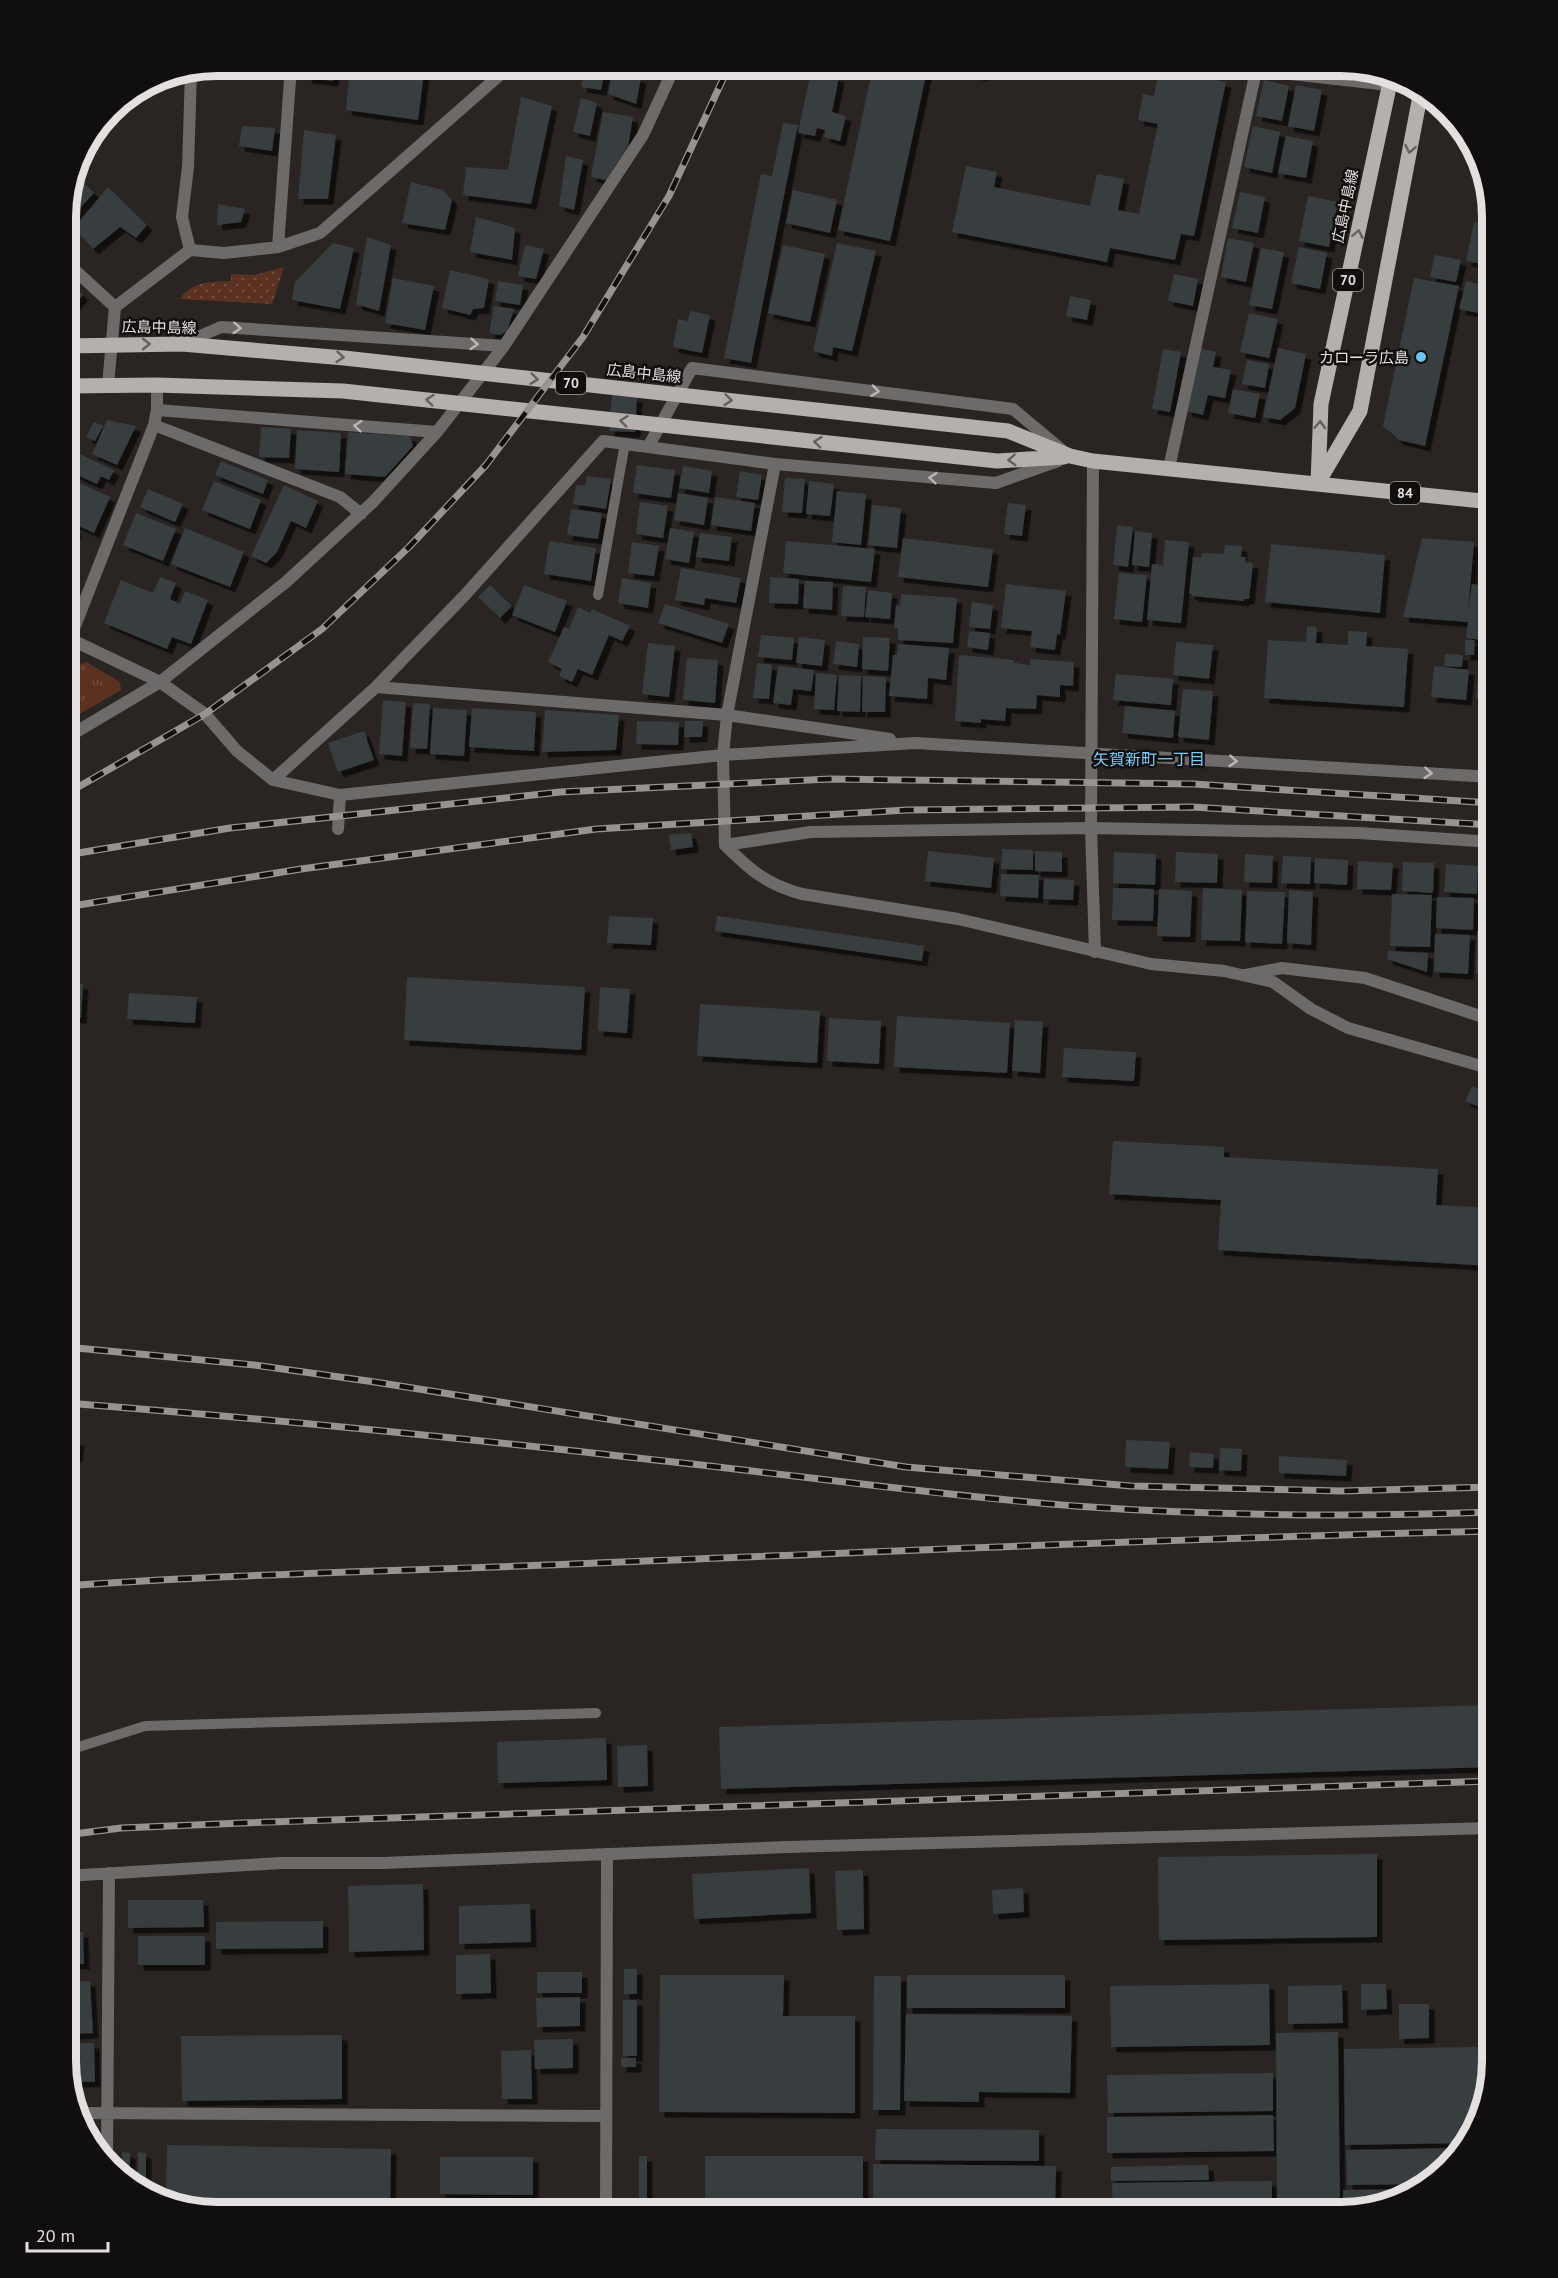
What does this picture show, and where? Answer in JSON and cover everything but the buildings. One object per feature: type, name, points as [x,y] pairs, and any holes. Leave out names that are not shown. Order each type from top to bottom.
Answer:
[{"type":"main road","name":"広島中島線","points":[[77,346],[182,344],[344,358],[1008,431],[1070,456],[1092,461],[1318,483],[1321,404],[1389,85]]},
{"type":"main road","name":"70","points":[[1318,483],[1360,411],[1420,101]]},
{"type":"main road","name":"広島中島線","points":[[77,386],[157,385],[343,391],[997,461],[1070,456]]},
{"type":"main road","name":"84","points":[[1318,483],[1482,501]]},
{"type":"street","points":[[278,247],[290,77]]},
{"type":"street","points":[[108,385],[115,307],[190,250],[224,254],[278,247],[320,233],[497,77]]},
{"type":"street","points":[[77,732],[160,682],[286,582],[361,514],[438,432],[504,346],[643,135],[670,77]]},
{"type":"street","points":[[1170,468],[1255,77]]},
{"type":"street","points":[[1329,77],[1374,81]]},
{"type":"street","points":[[190,250],[182,217],[188,167],[191,79]]},
{"type":"street","points":[[77,272],[115,307]]},
{"type":"street","points":[[182,344],[221,327],[504,346]]},
{"type":"street","points":[[650,442],[690,372],[1013,409],[1070,456]]},
{"type":"street","points":[[77,620],[154,424],[157,410],[157,385]]},
{"type":"street","points":[[157,410],[438,432]]},
{"type":"street","points":[[154,424],[340,497],[361,514]]},
{"type":"street","points":[[273,780],[376,687],[465,595],[603,441],[650,442],[775,464],[996,483],[1070,456]]},
{"type":"street","points":[[1092,461],[1091,828],[1095,952]]},
{"type":"street","points":[[775,464],[727,715],[723,755],[725,845],[750,870],[785,889],[958,919],[1151,964],[1246,975],[1273,982],[1311,1009],[1348,1028],[1482,1066]]},
{"type":"street","points":[[77,646],[160,682],[205,714],[237,751],[273,780],[340,795],[723,755],[915,743]]},
{"type":"street","points":[[376,687],[727,715],[915,743],[1482,776]]},
{"type":"street","points":[[338,829],[340,795]]},
{"type":"street","points":[[725,845],[811,832],[1091,828],[1359,833],[1482,841]]},
{"type":"street","points":[[1246,975],[1282,968],[1365,978],[1482,1017]]},
{"type":"street","points":[[76,1875],[281,1863],[382,1863],[799,1847],[1482,1828]]},
{"type":"street","points":[[606,2201],[607,1854]]},
{"type":"street","points":[[107,2148],[109,1873]]},
{"type":"street","points":[[86,2113],[605,2116]]},
{"type":"lane","points":[[598,595],[625,443]]},
{"type":"lane","points":[[76,1748],[145,1726],[596,1713]]},
{"type":"green space","points":[[284,267],[272,304],[180,299],[196,286],[209,282],[231,281],[231,274],[254,275]]},
{"type":"green space","points":[[86,662],[120,682],[121,690],[77,716],[77,666]]},
{"type":"railway","points":[[77,787],[205,714],[322,629],[409,547],[486,465],[583,337],[669,196],[724,77]]},
{"type":"railway","points":[[77,853],[230,828],[560,792],[830,779],[1193,784],[1482,802]]},
{"type":"railway","points":[[77,905],[301,869],[596,829],[907,810],[1192,807],[1482,824]]},
{"type":"railway","points":[[76,1348],[254,1365],[375,1382],[906,1467],[1131,1486],[1341,1491],[1482,1487]]},
{"type":"railway","points":[[76,1404],[429,1436],[1075,1506],[1284,1515],[1482,1512]]},
{"type":"railway","points":[[76,1585],[265,1575],[1156,1541],[1482,1531]]},
{"type":"railway","points":[[76,1834],[121,1828],[242,1823],[1482,1781]]},
{"type":"place","name":"カローラ広島","points":[[1421,357]]},
{"type":"district","name":"矢賀新町一丁目","points":[[1149,759]]}]
